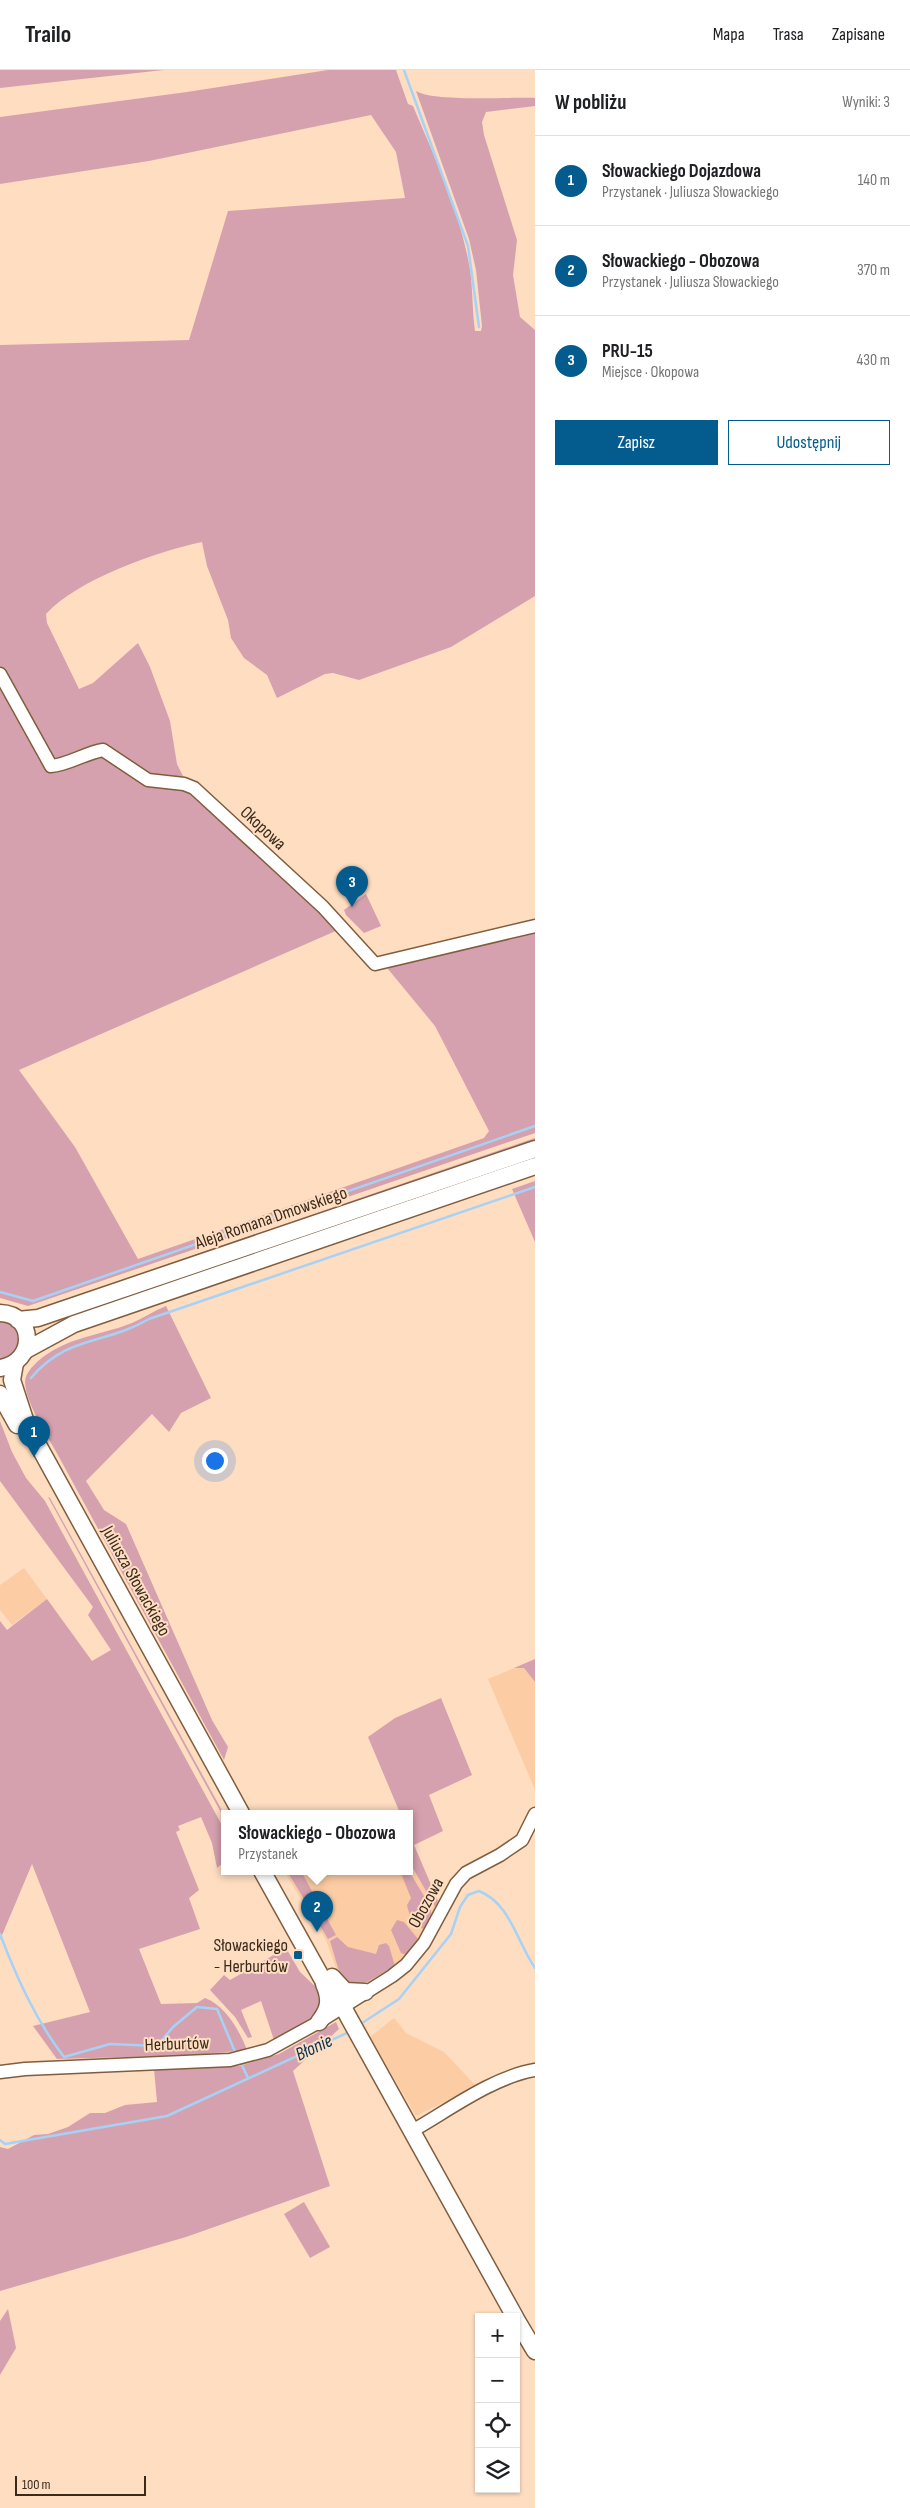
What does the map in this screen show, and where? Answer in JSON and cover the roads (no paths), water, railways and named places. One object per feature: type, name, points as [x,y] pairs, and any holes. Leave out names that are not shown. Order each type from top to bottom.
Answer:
[{"type":"main road","name":"Aleja Romana Dmowskiego","points":[[18,1320],[38,1318],[535,1149]]},
{"type":"main road","name":"Aleja Romana Dmowskiego","points":[[26,1350],[74,1324],[535,1166]]},
{"type":"main road","points":[[0,1313],[12,1316],[18,1320],[27,1334],[26,1350],[8,1366]]},
{"type":"main road","name":"Juliusza Słowackiego","points":[[8,1366],[26,1423],[239,1810]]},
{"type":"main road","name":"Juliusza Słowackiego","points":[[0,1394],[228,1810]]},
{"type":"main road","points":[[264,1875],[328,1979],[345,1991],[366,1992]]},
{"type":"main road","points":[[275,1875],[363,2044],[513,2313]]},
{"type":"main road","points":[[319,2022],[329,2004],[328,1979]]},
{"type":"main road","points":[[520,2325],[535,2352]]},
{"type":"street","name":"Okopowa","points":[[0,674],[46,761],[51,766],[57,766],[86,753],[102,750],[148,780],[184,784],[194,788],[323,907],[375,964],[535,926]]},
{"type":"street","name":"Obozowa","points":[[343,2007],[392,1976],[416,1954],[437,1922],[456,1884],[476,1866],[512,1848],[528,1831],[535,1814]]},
{"type":"street","name":"Herburtów","points":[[0,2072],[24,2069],[242,2058],[268,2050],[343,2007]]},
{"type":"street","points":[[412,2131],[494,2084],[535,2070]]},
{"type":"waterway","points":[[404,70],[468,246],[479,327]]},
{"type":"waterway","points":[[0,1292],[33,1301],[535,1126]]},
{"type":"waterway","points":[[31,1378],[58,1354],[73,1347],[117,1333],[149,1319],[535,1187]]},
{"type":"waterway","name":"Błonie","points":[[359,2025],[399,1999],[451,1934],[460,1907],[468,1895],[479,1891],[490,1897],[506,1914],[535,1968]]},
{"type":"waterway","points":[[0,1934],[28,1998],[44,2028],[64,2057],[110,2044],[157,2046],[173,2027],[197,2007],[217,2009],[236,2054]]},
{"type":"waterway","name":"Błonie","points":[[0,2140],[5,2144],[167,2116],[351,2031]]},
{"type":"waterway","points":[[240,2061],[248,2078]]},
{"type":"place","name":"PRU-15","points":[[352,907]]},
{"type":"place","name":"Słowackiego Dojazdowa","points":[[34,1457]]},
{"type":"place","name":"Słowackiego - Obozowa","points":[[317,1932]]},
{"type":"place","name":"Słowackiego - Herburtów","points":[[298,1955]]}]
